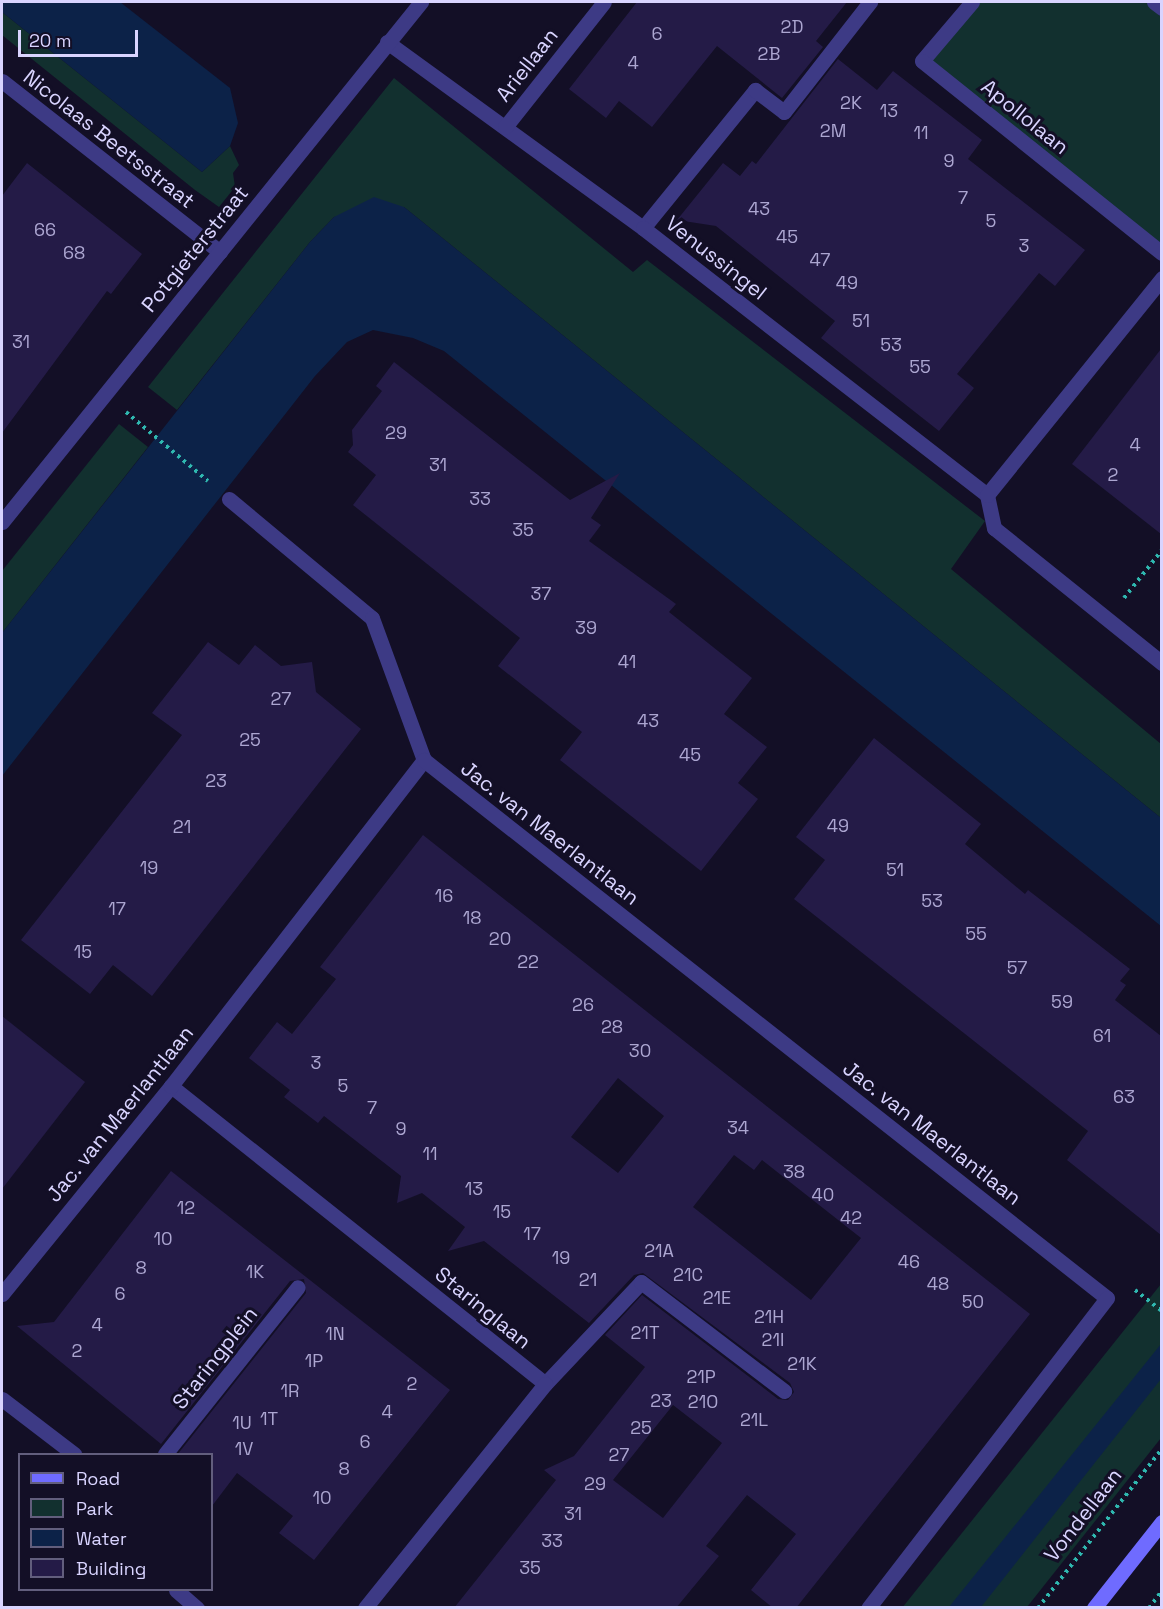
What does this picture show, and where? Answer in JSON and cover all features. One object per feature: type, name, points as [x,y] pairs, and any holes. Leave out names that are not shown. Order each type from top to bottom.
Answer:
[{"type":"street","name":"Potgieterstraat","points":[[2,522],[421,2]]},
{"type":"street","name":"Ariellaan","points":[[505,127],[604,2]]},
{"type":"street","points":[[643,228],[755,90],[784,112],[870,2]]},
{"type":"street","name":"Apollolaan","points":[[972,2],[922,61],[1161,253]]},
{"type":"street","points":[[1154,2],[1161,8]]},
{"type":"street","name":"Venussingel","points":[[387,42],[643,228],[987,495]]},
{"type":"street","name":"Nicolaas Beetsstraat","points":[[2,81],[220,252]]},
{"type":"street","points":[[1161,278],[987,495],[994,528],[1161,663]]},
{"type":"street","points":[[229,498],[372,618],[424,760]]},
{"type":"street","name":"Jac. van Maerlantlaan","points":[[2,1294],[171,1086],[424,760],[1107,1298],[868,1608]]},
{"type":"street","name":"Staringlaan","points":[[171,1086],[545,1384]]},
{"type":"street","points":[[365,1608],[545,1384],[641,1282],[784,1391]]},
{"type":"street","name":"Staringplein","points":[[167,1453],[298,1287]]},
{"type":"street","points":[[2,1399],[71,1453]]},
{"type":"street","points":[[1094,1608],[1161,1522]]},
{"type":"street","points":[[177,1591],[197,1608]]},
{"type":"path","points":[[149,432],[229,498]]},
{"type":"path","points":[[1107,620],[1161,550]]},
{"type":"path","name":"Vondellaan","points":[[1038,1608],[1161,1449]]},
{"type":"path","points":[[1149,1608],[1161,1591]]},
{"type":"green space","points":[[972,2],[1152,2],[1162,9],[1161,254],[923,63]]},
{"type":"green space","points":[[2,12],[202,172],[230,146],[239,165],[233,173],[235,187],[219,207],[2,35]]},
{"type":"green space","points":[[394,78],[633,272],[647,260],[985,521],[951,569],[1161,744],[1161,818],[404,207],[334,217],[310,242],[177,410],[148,387]]},
{"type":"green space","points":[[119,424],[148,447],[2,633],[2,571]]},
{"type":"green space","points":[[1161,1284],[1161,1438],[1027,1607],[902,1608]]},
{"type":"water","points":[[2,2],[120,2],[230,88],[238,123],[230,146],[202,172],[2,12]]},
{"type":"water","points":[[374,197],[404,207],[1161,818],[1161,926],[444,351],[413,338],[373,330],[347,342],[315,376],[2,776],[2,633],[310,242],[334,217]]},
{"type":"water","points":[[1161,1344],[1161,1379],[981,1607],[949,1607]]},
{"type":"building","points":[[637,2],[847,2],[816,41],[823,47],[782,98],[717,46],[652,127],[619,101],[606,118],[569,89]]},
{"type":"building","points":[[838,59],[877,90],[893,71],[982,140],[968,159],[1085,250],[1055,286],[1039,273],[957,374],[974,388],[939,431],[821,338],[835,321],[716,226],[677,220],[723,163],[740,176],[752,161],[756,164]]},
{"type":"building","points":[[27,163],[142,254],[111,294],[107,291],[2,433],[2,196]]},
{"type":"building","points":[[1161,349],[1161,534],[1072,464]]},
{"type":"building","points":[[394,362],[570,500],[620,473],[591,518],[601,525],[589,541],[676,604],[669,612],[752,678],[724,714],[767,747],[738,783],[758,799],[701,871],[560,760],[582,732],[498,666],[520,638],[353,505],[376,475],[348,452],[353,445],[352,430],[382,391],[376,386]]},
{"type":"building","points":[[208,642],[239,665],[255,645],[281,666],[312,662],[316,692],[361,729],[152,996],[113,965],[90,994],[21,940],[182,735],[152,713]]},
{"type":"building","points":[[874,738],[981,824],[965,844],[1025,894],[1028,890],[1130,969],[1120,981],[1126,985],[1115,1000],[1161,1036],[1161,1235],[1067,1160],[1088,1131],[794,899],[825,860],[796,837]]},
{"type":"building","points":[[423,835],[1030,1314],[796,1608],[773,1608],[751,1590],[796,1534],[747,1495],[706,1546],[719,1556],[676,1608],[454,1608],[556,1480],[544,1470],[574,1456],[645,1367],[605,1335],[642,1295],[778,1399],[788,1400],[794,1392],[790,1383],[643,1273],[634,1275],[589,1323],[484,1241],[448,1251],[465,1227],[422,1193],[397,1203],[401,1176],[324,1116],[318,1123],[284,1097],[290,1090],[249,1058],[277,1022],[292,1034],[336,979],[320,967]],"holes":[[[618,1078],[664,1116],[618,1173],[571,1137]],[[734,1155],[754,1170],[762,1160],[861,1238],[811,1300],[693,1207]],[[673,1405],[722,1443],[663,1518],[613,1480]]]},
{"type":"building","points":[[2,1016],[85,1082],[2,1189]]},
{"type":"building","points":[[171,1171],[450,1390],[314,1560],[279,1533],[293,1516],[237,1473],[213,1505],[213,1453],[179,1453],[306,1293],[304,1279],[290,1281],[161,1444],[17,1326],[54,1322]]}]
